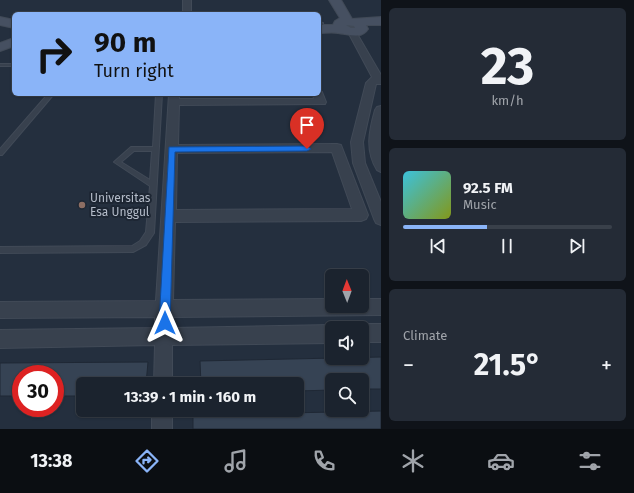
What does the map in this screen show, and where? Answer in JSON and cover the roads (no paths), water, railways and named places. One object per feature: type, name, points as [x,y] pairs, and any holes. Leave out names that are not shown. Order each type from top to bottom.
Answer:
[{"type":"main road","points":[[335,0],[350,26]]},
{"type":"main road","points":[[321,27],[350,26],[381,21]]},
{"type":"main road","points":[[350,26],[381,29]]},
{"type":"main road","points":[[0,47],[12,43]]},
{"type":"street","points":[[187,0],[187,12]]},
{"type":"street","points":[[350,26],[379,79],[371,83],[358,142],[359,163],[381,219]]},
{"type":"street","points":[[163,377],[165,337],[164,309],[173,98],[320,102],[318,96]]},
{"type":"street","points":[[381,110],[374,133],[376,157],[381,168]]},
{"type":"street","points":[[169,216],[361,214],[337,148],[172,149]]},
{"type":"street","points":[[0,310],[381,307]]},
{"type":"street","points":[[369,333],[381,333]]},
{"type":"street","points":[[0,339],[325,334]]},
{"type":"street","points":[[162,417],[162,429]]},
{"type":"lane","points":[[0,65],[12,65]]},
{"type":"lane","points":[[0,153],[49,96]]},
{"type":"lane","points":[[0,250],[133,248],[143,243],[150,233],[159,96]]},
{"type":"lane","points":[[153,185],[117,162],[133,149],[156,149]]},
{"type":"place","name":"Universitas Esa Unggul","points":[[82,205]]}]
